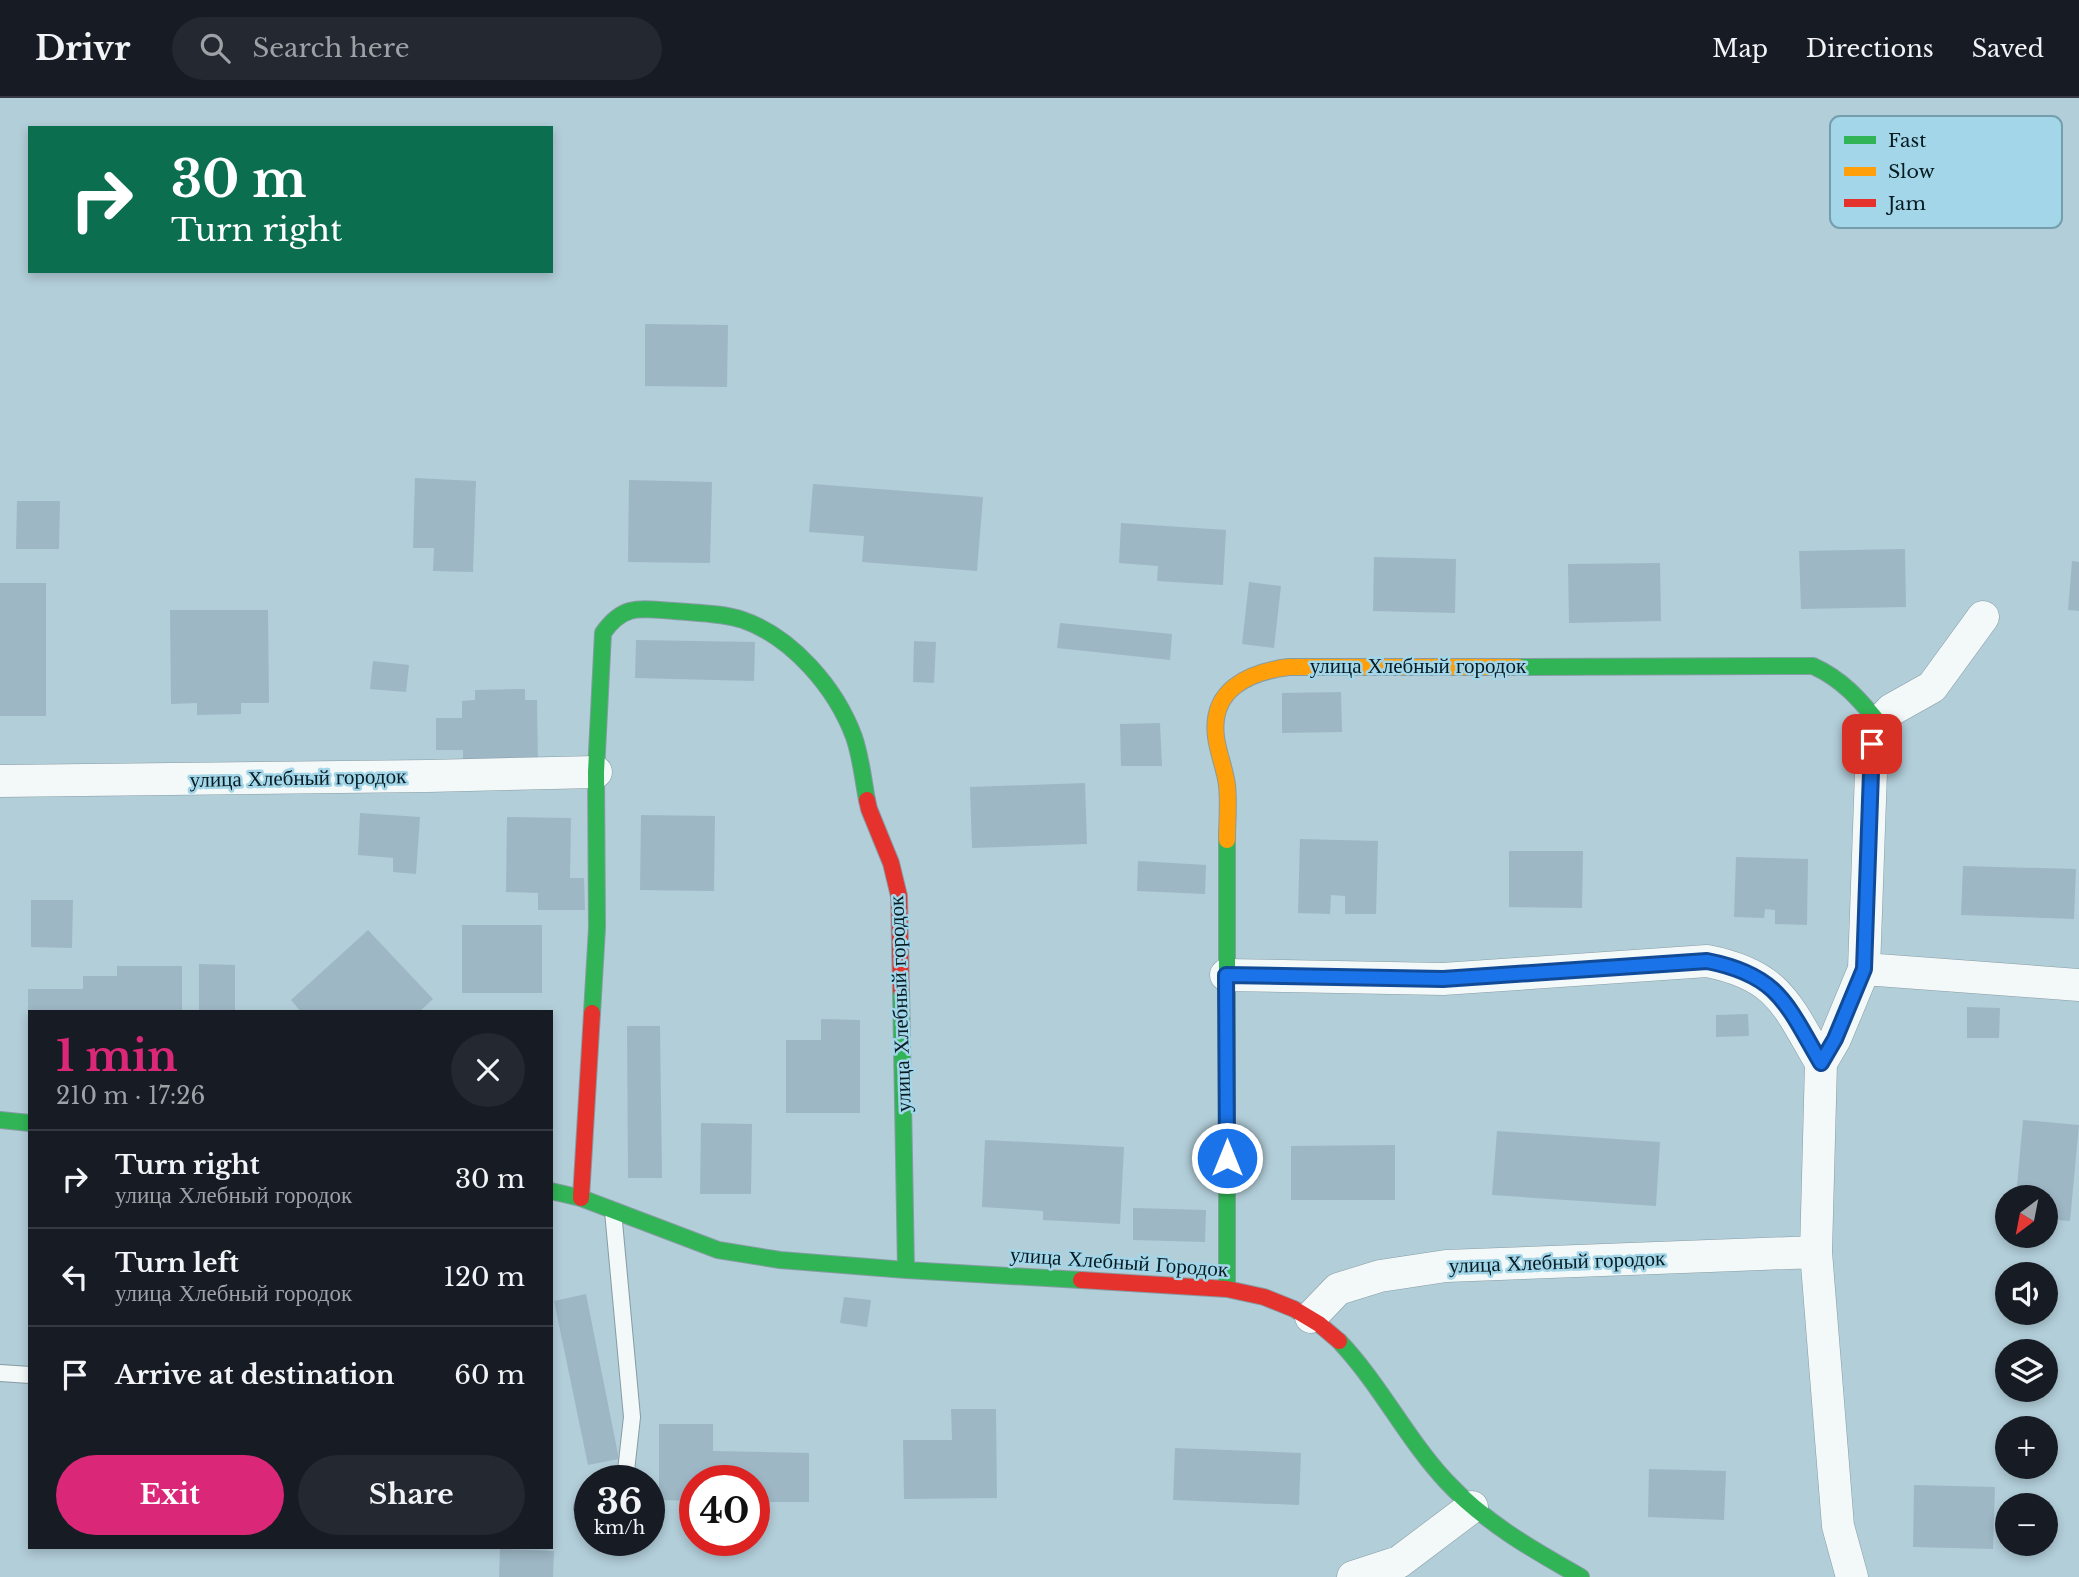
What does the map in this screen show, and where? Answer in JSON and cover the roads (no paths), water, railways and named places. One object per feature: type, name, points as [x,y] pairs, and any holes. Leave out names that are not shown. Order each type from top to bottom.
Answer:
[{"type":"street","name":"улица Хлебный городок","points":[[580,1198],[597,928],[596,772],[603,633],[612,620],[625,612],[643,610],[699,613],[740,619],[767,630],[803,660],[845,715],[855,740],[869,809],[891,863],[899,896],[906,1270]]},
{"type":"street","points":[[1852,1577],[1838,1526],[1816,1252],[1821,1063],[1835,1039],[1864,969],[1872,744],[1879,723],[1891,710],[1932,687],[1983,617]]},
{"type":"street","name":"улица Хлебный городок","points":[[1227,1289],[1227,785],[1216,734],[1217,708],[1232,688],[1250,676],[1271,668],[1289,667],[1812,666],[1832,673],[1851,688],[1879,723]]},
{"type":"street","name":"улица Хлебный городок","points":[[0,781],[596,772]]},
{"type":"street","points":[[1226,975],[1443,979],[1707,961],[1732,966],[1756,976],[1774,990],[1786,1004],[1821,1063]]},
{"type":"street","points":[[1864,969],[2079,985]]},
{"type":"street","points":[[0,1120],[28,1122]]},
{"type":"street","name":"улица Хлебный Городок","points":[[553,1191],[580,1198],[718,1250],[779,1260],[1227,1289],[1254,1293],[1281,1302],[1311,1317],[1337,1337],[1356,1358],[1445,1480],[1472,1507],[1504,1532],[1581,1577]]},
{"type":"street","name":"улица Хлебный городок","points":[[1311,1317],[1338,1289],[1380,1276],[1446,1266],[1816,1252]]},
{"type":"street","points":[[1353,1577],[1399,1562],[1472,1507]]},
{"type":"lane","points":[[613,1210],[632,1416],[627,1465]]},
{"type":"lane","points":[[0,1373],[28,1375]]}]
